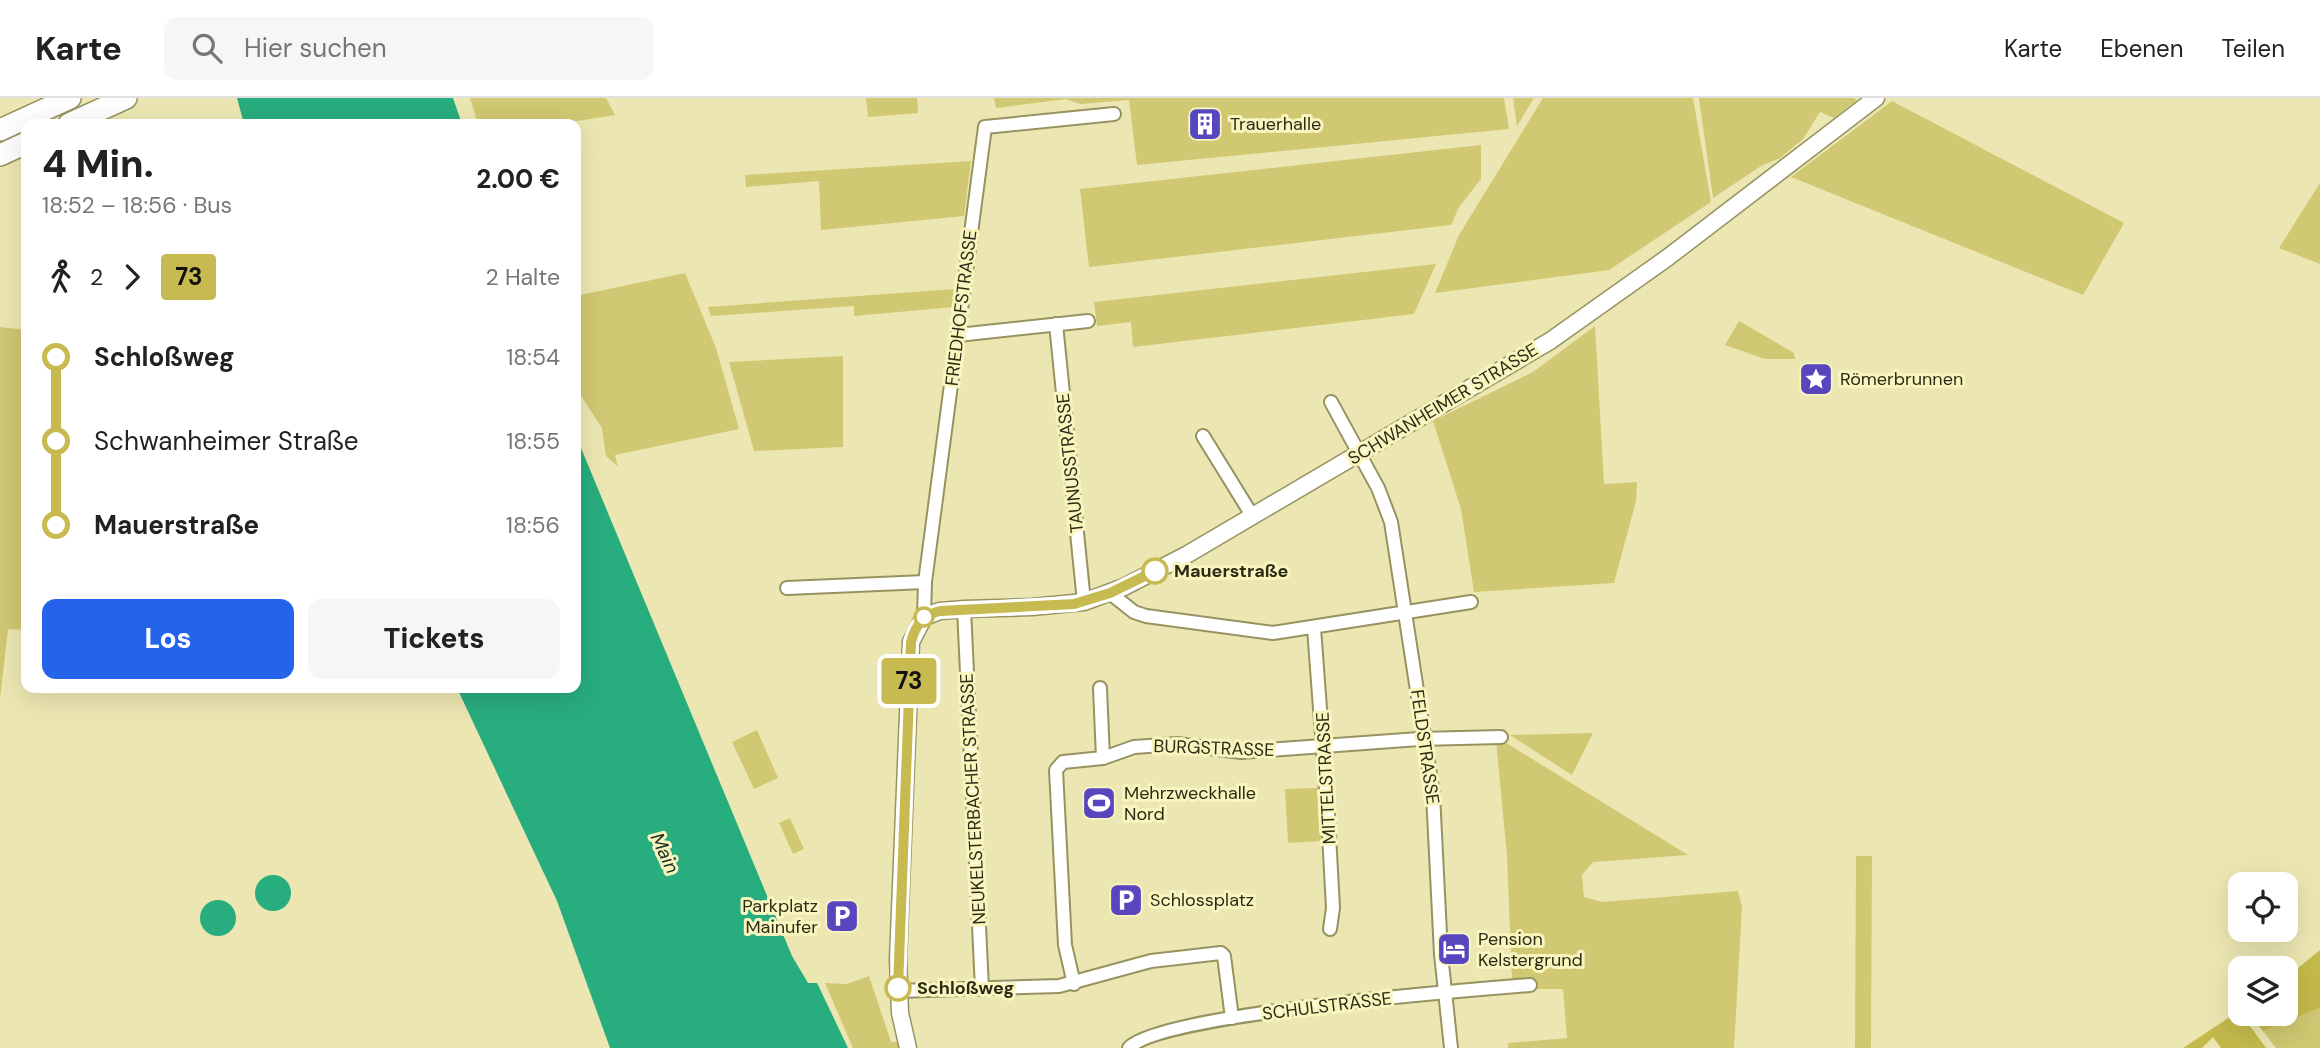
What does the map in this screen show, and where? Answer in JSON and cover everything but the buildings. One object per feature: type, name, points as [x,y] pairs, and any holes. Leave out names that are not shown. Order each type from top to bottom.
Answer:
[{"type":"highway","points":[[24,119],[70,98]]},
{"type":"highway","points":[[80,119],[126,98]]},
{"type":"highway","points":[[0,130],[21,120]]},
{"type":"highway","points":[[0,155],[21,145]]},
{"type":"street","name":"SCHWANHEIMER STRASSE","points":[[924,617],[931,613],[964,609],[1084,602],[1110,593],[1253,517],[1583,319],[1713,224],[1875,98]]},
{"type":"street","name":"FRIEDHOFSTRASSE","points":[[924,617],[925,582],[985,127],[1114,114]]},
{"type":"street","points":[[958,335],[1088,321]]},
{"type":"street","name":"TAUNUSSTRASSE","points":[[1056,324],[1084,602]]},
{"type":"street","name":"FELDSTRASSE","points":[[1331,402],[1361,453],[1391,522],[1433,794],[1451,1048]]},
{"type":"street","points":[[1203,436],[1253,517]]},
{"type":"street","points":[[787,588],[925,582]]},
{"type":"street","points":[[1110,593],[1134,612],[1146,616],[1263,634],[1471,602]]},
{"type":"street","name":"NEUKELSTERBACHER STRASSE","points":[[964,609],[982,989]]},
{"type":"street","points":[[908,1048],[898,991],[911,642],[924,617]]},
{"type":"street","name":"MITTELSTRASSE","points":[[1314,628],[1325,748],[1333,908],[1330,929]]},
{"type":"street","points":[[1100,688],[1103,758]]},
{"type":"street","name":"BURGSTRASSE","points":[[1074,984],[1065,945],[1056,770],[1063,762],[1103,758],[1134,747],[1177,744],[1228,752],[1501,737]]},
{"type":"street","points":[[898,991],[1074,984],[1151,961],[1221,953],[1224,956],[1232,1018]]},
{"type":"street","name":"SCHULSTRASSE","points":[[1129,1048],[1136,1042],[1178,1027],[1232,1018],[1530,985]]},
{"type":"shaded area","points":[[470,98],[606,98],[615,115],[581,120],[476,119]]},
{"type":"shaded area","points":[[866,98],[917,98],[918,113],[868,117]]},
{"type":"shaded area","points":[[994,98],[1504,98],[1509,129],[1137,165],[1129,100],[1080,104],[1066,99],[996,108]]},
{"type":"shaded area","points":[[1513,98],[1534,98],[1517,126]]},
{"type":"shaded area","points":[[1543,98],[1693,98],[1711,202],[1609,270],[1435,293],[1459,235]]},
{"type":"shaded area","points":[[1699,98],[1857,100],[1834,118],[1820,112],[1803,139],[1780,158],[1761,166],[1713,198]]},
{"type":"shaded area","points":[[1892,101],[2124,223],[2083,295],[1791,177]]},
{"type":"shaded area","points":[[1481,145],[1481,179],[1459,207],[1451,225],[1089,267],[1080,189]]},
{"type":"shaded area","points":[[971,161],[964,216],[821,230],[819,181],[746,187],[745,175]]},
{"type":"shaded area","points":[[2320,183],[2320,264],[2279,248]]},
{"type":"shaded area","points":[[1436,264],[1414,314],[1133,347],[1131,322],[1097,326],[1094,302]]},
{"type":"shaded area","points":[[685,273],[716,348],[739,429],[615,455],[618,467],[606,456],[602,428],[581,396],[581,295]]},
{"type":"shaded area","points":[[956,289],[954,307],[854,316],[854,306],[711,316],[708,307]]},
{"type":"shaded area","points":[[1739,321],[1794,353],[1795,359],[1765,359],[1725,345]]},
{"type":"shaded area","points":[[1595,326],[1604,484],[1637,482],[1636,501],[1614,583],[1474,592],[1461,509],[1433,421],[1533,372]]},
{"type":"shaded area","points":[[0,327],[21,329],[21,630],[8,629],[0,699]]},
{"type":"shaded area","points":[[843,356],[843,447],[754,451],[729,362]]},
{"type":"shaded area","points":[[757,730],[778,778],[754,789],[732,742]]},
{"type":"shaded area","points":[[1593,733],[1572,775],[1510,735]]},
{"type":"shaded area","points":[[1496,740],[1503,741],[1688,855],[1593,862],[1582,875],[1584,897],[1602,902],[1738,891],[1742,907],[1734,1048],[1508,1048],[1508,1043],[1567,1038],[1563,989],[1537,989],[1512,978],[1507,856]]},
{"type":"shaded area","points":[[1318,788],[1321,841],[1288,843],[1285,789]]},
{"type":"shaded area","points":[[790,818],[804,849],[793,854],[779,823]]},
{"type":"shaded area","points":[[1856,856],[1872,856],[1871,1048],[1855,1048]]},
{"type":"shaded area","points":[[2320,950],[2320,1008],[2298,1017],[2298,968]]},
{"type":"shaded area","points":[[869,976],[891,1042],[903,1042],[905,1048],[853,1048],[825,983],[847,984]]},
{"type":"shaded area","points":[[2320,1008],[2320,1048],[2276,1048],[2263,1031],[2275,1026],[2298,1026],[2298,1017]]},
{"type":"shaded area","points":[[2228,1018],[2228,1026],[2250,1026],[2266,1048],[2221,1048],[2213,1037],[2202,1048],[2183,1048]]},
{"type":"shaded area","points":[[2259,1026],[2275,1026],[2263,1031]]},
{"type":"water","points":[[237,98],[453,98],[460,119],[243,119]]},
{"type":"water","name":"Main","points":[[581,448],[792,956],[808,983],[817,983],[848,1048],[610,1048],[557,901],[459,693],[581,693]]},
{"type":"water","points":[[273,875],[285,881],[291,893],[285,905],[273,911],[261,905],[255,893],[261,881]]},
{"type":"water","points":[[218,900],[230,906],[236,918],[230,930],[218,936],[206,930],[200,918],[206,906]]},
{"type":"bus line","name":"73","points":[[898,988],[911,642],[918,624],[924,617],[940,611],[1060,606],[1084,602],[1124,587],[1155,571]]},
{"type":"place","name":"Trauerhalle","points":[[1205,124]]},
{"type":"place","name":"Römerbrunnen","points":[[1816,379]]},
{"type":"place","name":"Mauerstraße","points":[[1155,571]]},
{"type":"place","name":"Mehrzweckhalle Nord","points":[[1099,803]]},
{"type":"place","name":"Schlossplatz","points":[[1126,900]]},
{"type":"place","name":"Parkplatz Mainufer","points":[[842,916]]},
{"type":"place","name":"Pension Kelstergrund","points":[[1454,949]]},
{"type":"place","name":"Schloßweg","points":[[898,988]]}]
